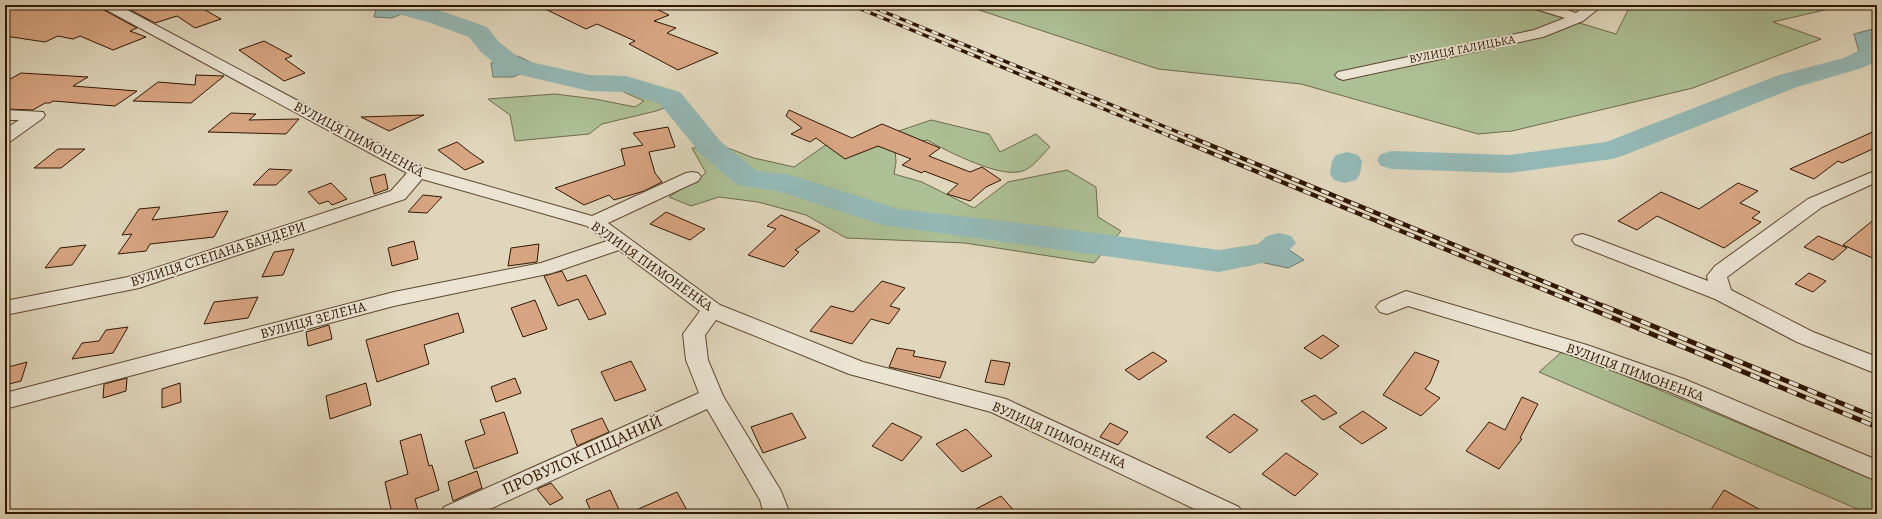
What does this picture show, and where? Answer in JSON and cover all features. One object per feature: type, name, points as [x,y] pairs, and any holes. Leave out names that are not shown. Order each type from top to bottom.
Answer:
[{"type":"street","name":"ВУЛИЦЯ ПИМОНЕНКА","points":[[108,5],[418,172],[594,222],[712,310],[857,368],[998,405],[1230,514]]},
{"type":"street","points":[[1536,5],[1578,18]]},
{"type":"street","name":"ВУЛИЦЯ ГАЛИЦЬКА","points":[[1343,75],[1538,34],[1578,18],[1596,5]]},
{"type":"street","points":[[5,115],[37,115],[5,137]]},
{"type":"street","name":"ВУЛИЦЯ СТЕПАНА БАНДЕРИ","points":[[5,308],[132,283],[398,195],[418,172]]},
{"type":"street","points":[[1722,294],[1717,276],[1722,270],[1815,203],[1877,175]]},
{"type":"street","points":[[594,222],[692,177]]},
{"type":"street","points":[[1582,240],[1722,294],[1805,337],[1877,366]]},
{"type":"street","name":"ВУЛИЦЯ ЗЕЛЕНА","points":[[5,401],[394,299],[545,269],[622,243]]},
{"type":"street","name":"ВУЛИЦЯ ПИМОНЕНКА","points":[[1387,307],[1406,298],[1579,350],[1676,385],[1877,471]]},
{"type":"street","points":[[712,310],[694,334],[697,360],[712,397],[772,498],[777,514]]},
{"type":"street","name":"ПРОВУЛОК ПІЩАНИЙ","points":[[452,514],[712,397]]},
{"type":"green space","points":[[964,5],[1520,5],[1616,34],[1628,10],[1635,5],[1846,5],[1773,22],[1821,39],[1693,88],[1512,131],[1478,134],[1301,84],[1158,69]]},
{"type":"green space","points":[[641,83],[684,101],[656,111],[602,124],[589,134],[515,141],[510,115],[488,99],[555,94],[595,99],[635,107],[644,101],[613,87]]},
{"type":"green space","points":[[931,120],[989,134],[1000,152],[1036,134],[1050,147],[1038,160],[1025,170],[1004,172],[961,157],[927,140],[895,149],[896,162],[894,174],[922,182],[974,208],[1008,182],[1067,170],[1096,187],[1098,217],[1121,231],[1094,263],[965,243],[846,238],[806,215],[758,202],[719,197],[691,206],[669,197],[706,173],[692,148],[720,145],[754,158],[794,167],[830,142],[890,134]]},
{"type":"green space","points":[[1564,350],[1877,481],[1877,514],[1869,514],[1539,372]]},
{"type":"water","points":[[388,5],[419,6],[392,18],[374,17],[376,9]]},
{"type":"water","points":[[1877,28],[1877,53],[1859,52],[1854,34]]},
{"type":"water","points":[[518,56],[538,66],[513,77],[493,77],[491,63]]},
{"type":"water","points":[[1279,243],[1304,260],[1288,268],[1260,262],[1247,266],[1234,258],[1245,250]]},
{"type":"building","points":[[5,5],[100,5],[102,9],[137,28],[130,31],[146,37],[113,50],[80,36],[73,39],[58,36],[45,42],[5,36]]},
{"type":"building","points":[[121,5],[200,5],[200,7],[221,19],[195,28],[177,16],[155,23]]},
{"type":"building","points":[[537,5],[648,5],[669,15],[654,21],[676,28],[667,33],[718,53],[678,70],[629,44],[635,41],[597,24],[586,29]]},
{"type":"building","points":[[264,41],[292,56],[285,59],[305,73],[284,81],[239,50]]},
{"type":"building","points":[[21,73],[88,77],[73,86],[137,91],[115,106],[53,101],[50,103],[45,103],[33,110],[5,109],[5,82]]},
{"type":"building","points":[[196,75],[224,76],[191,103],[133,101],[158,82],[195,85]]},
{"type":"building","points":[[789,110],[852,138],[882,124],[940,148],[929,156],[970,172],[982,167],[1001,180],[986,187],[970,201],[947,194],[958,184],[924,171],[922,173],[902,165],[911,159],[878,146],[845,159],[816,138],[810,142],[791,134],[802,128],[786,116]]},
{"type":"building","points":[[231,113],[256,114],[249,120],[299,119],[286,134],[208,132]]},
{"type":"building","points":[[424,115],[389,131],[361,117]]},
{"type":"building","points":[[668,127],[675,147],[649,152],[655,173],[662,182],[644,191],[614,200],[609,195],[584,205],[555,188],[625,165],[621,149],[643,145],[633,133]]},
{"type":"building","points":[[1877,130],[1877,147],[1842,163],[1838,161],[1814,179],[1790,169]]},
{"type":"building","points":[[457,142],[484,162],[465,170],[438,150]]},
{"type":"building","points":[[58,149],[85,149],[61,168],[34,168]]},
{"type":"building","points":[[269,169],[292,170],[276,185],[253,185]]},
{"type":"building","points":[[385,174],[388,189],[374,194],[370,178]]},
{"type":"building","points":[[331,183],[347,199],[332,205],[328,201],[319,204],[308,192]]},
{"type":"building","points":[[1738,183],[1758,191],[1740,203],[1760,212],[1752,218],[1761,222],[1724,248],[1657,216],[1637,230],[1618,221],[1661,192],[1699,209]]},
{"type":"building","points":[[423,195],[442,197],[427,213],[408,212]]},
{"type":"building","points":[[160,207],[152,220],[228,211],[214,237],[150,244],[146,251],[118,254],[132,234],[122,235],[139,209]]},
{"type":"building","points":[[666,212],[705,229],[690,240],[650,224]]},
{"type":"building","points":[[781,215],[820,231],[795,250],[799,252],[784,267],[748,255],[776,229],[767,226]]},
{"type":"building","points":[[1877,217],[1877,260],[1843,245]]},
{"type":"building","points":[[1818,236],[1847,248],[1833,260],[1804,247]]},
{"type":"building","points":[[414,241],[418,259],[392,266],[388,248]]},
{"type":"building","points":[[539,244],[537,262],[508,266],[511,248]]},
{"type":"building","points":[[86,245],[72,265],[45,268],[60,248]]},
{"type":"building","points":[[294,249],[283,275],[262,277],[274,252]]},
{"type":"building","points":[[562,271],[567,281],[586,275],[606,314],[589,320],[578,299],[558,306],[544,276]]},
{"type":"building","points":[[1809,273],[1826,281],[1813,292],[1795,284]]},
{"type":"building","points":[[882,281],[905,288],[890,306],[900,309],[889,324],[871,319],[852,344],[810,331],[831,306],[853,312]]},
{"type":"building","points":[[258,297],[248,318],[204,324],[214,302]]},
{"type":"building","points":[[535,300],[547,329],[523,337],[511,308]]},
{"type":"building","points":[[458,313],[464,332],[424,345],[429,364],[377,382],[366,340]]},
{"type":"building","points":[[329,325],[332,339],[308,346],[306,332]]},
{"type":"building","points":[[128,327],[113,353],[72,359],[82,343],[99,341],[106,330]]},
{"type":"building","points":[[1323,335],[1339,346],[1321,359],[1304,348]]},
{"type":"building","points":[[897,348],[915,351],[913,356],[946,362],[940,378],[889,367]]},
{"type":"building","points":[[1153,352],[1167,361],[1139,380],[1125,370]]},
{"type":"building","points":[[1415,352],[1439,361],[1430,383],[1425,389],[1440,398],[1421,416],[1383,395]]},
{"type":"building","points":[[991,360],[1010,363],[1004,385],[985,382]]},
{"type":"building","points":[[631,361],[646,390],[615,401],[601,372]]},
{"type":"building","points":[[27,362],[21,381],[5,385],[5,368]]},
{"type":"building","points":[[127,378],[126,391],[103,398],[104,384]]},
{"type":"building","points":[[515,378],[521,393],[496,402],[491,387]]},
{"type":"building","points":[[180,383],[181,402],[162,408],[162,389]]},
{"type":"building","points":[[366,383],[371,405],[330,419],[326,396]]},
{"type":"building","points":[[1315,395],[1337,413],[1323,420],[1301,401]]},
{"type":"building","points":[[1522,397],[1538,404],[1520,438],[1522,439],[1499,469],[1466,451],[1489,422],[1505,430]]},
{"type":"building","points":[[1363,411],[1387,428],[1362,444],[1339,427]]},
{"type":"building","points":[[504,412],[518,453],[474,469],[465,441],[485,434],[480,420]]},
{"type":"building","points":[[792,413],[806,438],[763,453],[751,427]]},
{"type":"building","points":[[1234,414],[1258,430],[1230,453],[1206,437]]},
{"type":"building","points":[[602,418],[609,432],[577,446],[571,430]]},
{"type":"building","points":[[892,423],[922,437],[902,461],[872,446]]},
{"type":"building","points":[[1110,423],[1128,432],[1118,445],[1100,437]]},
{"type":"building","points":[[966,429],[992,456],[962,472],[936,444]]},
{"type":"building","points":[[421,434],[429,466],[432,465],[439,490],[415,499],[419,514],[392,514],[385,482],[408,474],[400,441]]},
{"type":"building","points":[[1286,453],[1318,474],[1295,496],[1262,474]]},
{"type":"building","points":[[477,471],[482,488],[453,501],[448,482]]},
{"type":"building","points":[[551,483],[563,498],[550,505],[537,489]]},
{"type":"building","points":[[610,490],[621,514],[592,514],[586,500]]},
{"type":"building","points":[[1724,490],[1768,514],[1708,514]]},
{"type":"building","points":[[677,492],[689,514],[627,514]]},
{"type":"building","points":[[1001,496],[1017,514],[966,514]]},
{"type":"waterway","points":[[391,5],[436,17],[478,32],[490,47],[513,66],[589,83],[626,84],[670,98],[711,148],[748,179],[780,182],[894,218],[1028,234],[1219,261],[1269,252],[1279,243]]},
{"type":"waterway","points":[[1392,160],[1509,164],[1612,150],[1788,81],[1853,63],[1877,51]]},
{"type":"waterway","points":[[1345,174],[1347,161]]},
{"type":"railway","points":[[851,5],[1172,137]]},
{"type":"railway","points":[[867,5],[1190,137]]},
{"type":"railway","points":[[1170,136],[1586,307]]},
{"type":"railway","points":[[1188,136],[1606,307]]},
{"type":"railway","points":[[1584,306],[1877,427]]},
{"type":"railway","points":[[1604,306],[1877,418]]}]
